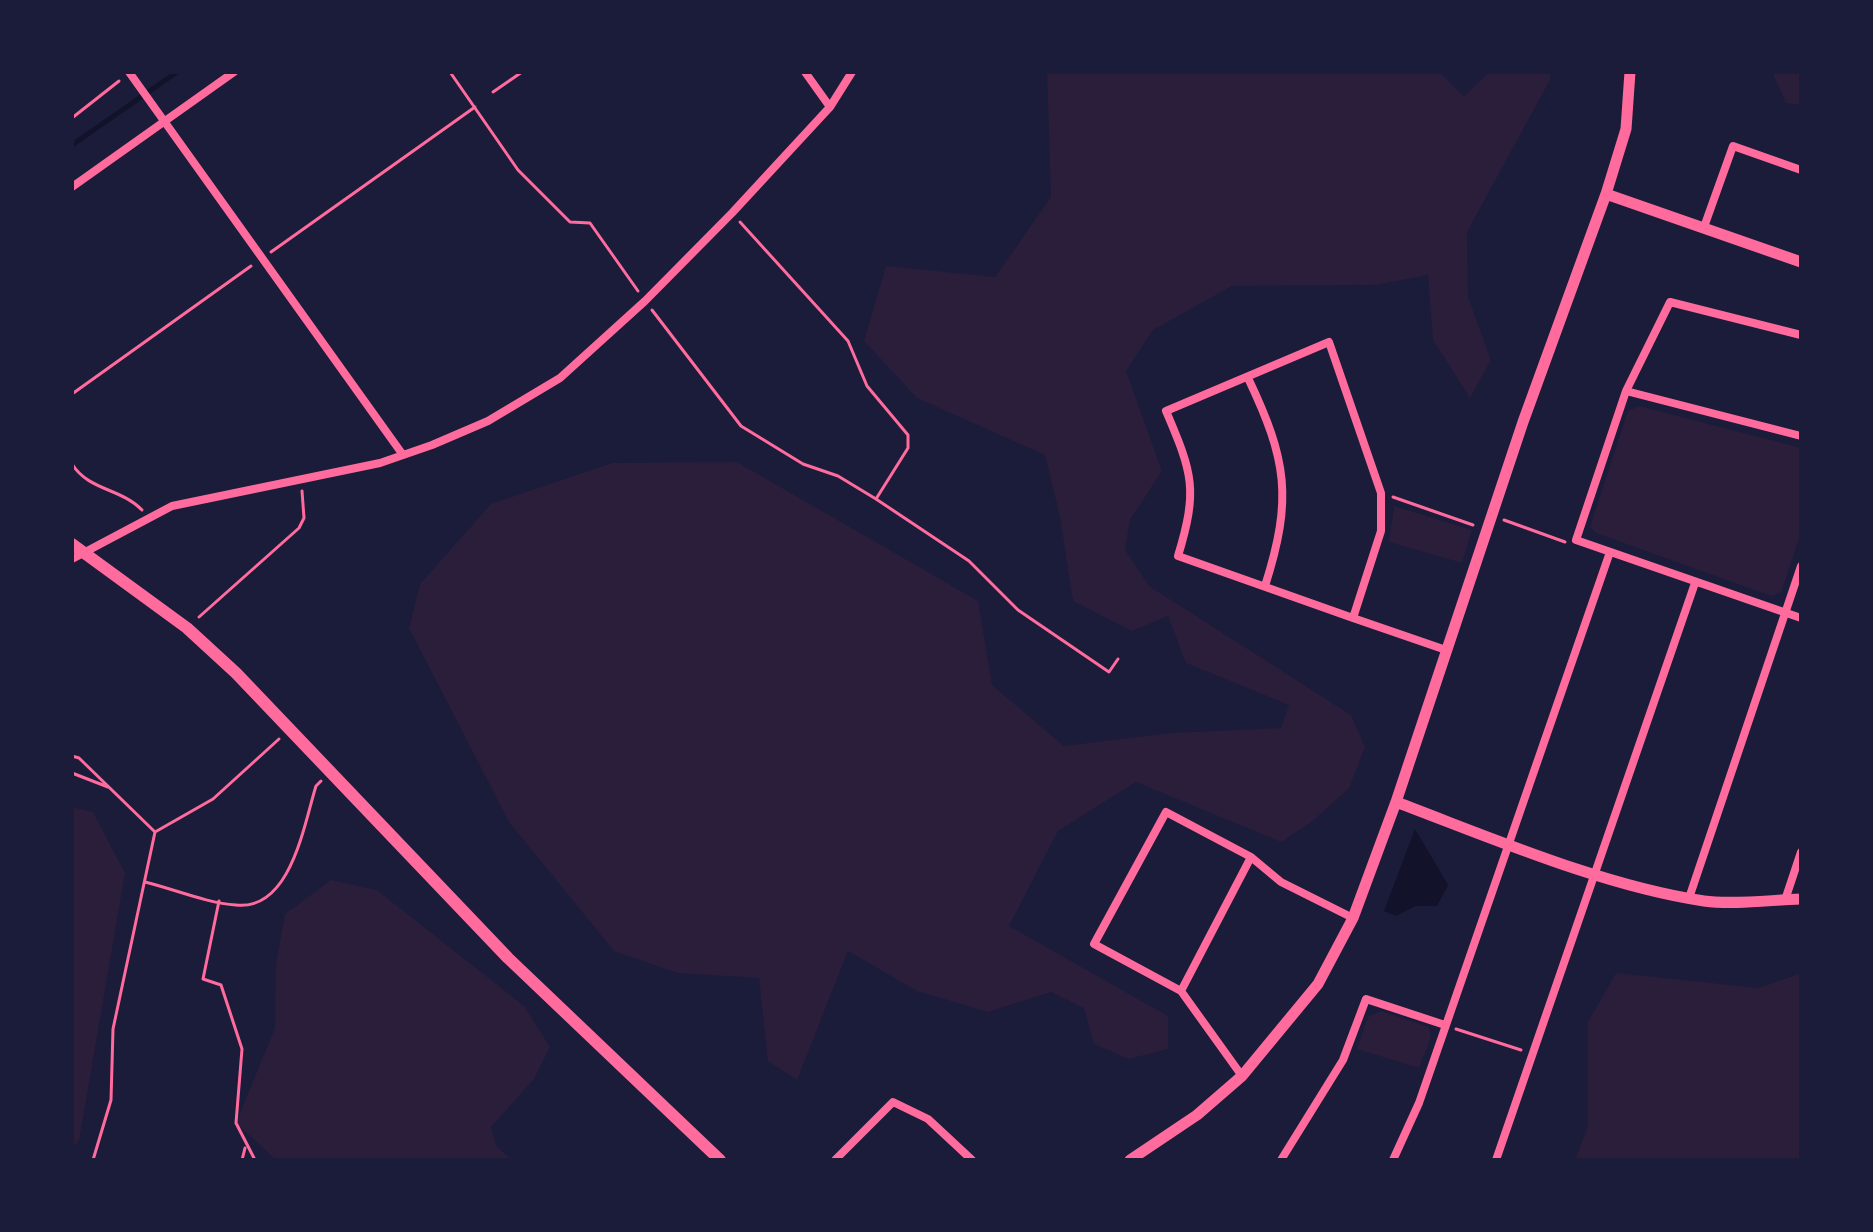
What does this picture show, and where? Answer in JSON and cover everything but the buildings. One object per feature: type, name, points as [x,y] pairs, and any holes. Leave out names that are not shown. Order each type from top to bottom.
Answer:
[{"type":"main road","points":[[72,544],[187,628],[236,673],[287,731],[508,958],[720,1160]]},
{"type":"street","points":[[128,72],[403,455]]},
{"type":"street","points":[[72,187],[234,72]]},
{"type":"street","points":[[805,72],[830,107]]},
{"type":"street","points":[[72,559],[172,506],[403,455],[488,421],[560,378],[645,301],[732,213],[830,107],[852,72]]},
{"type":"street","points":[[1130,1160],[1197,1115],[1242,1076],[1318,984],[1353,918],[1606,194],[1626,129],[1630,72]]},
{"type":"street","points":[[1704,227],[1733,146],[1801,170]]},
{"type":"street","points":[[1606,194],[1801,262]]},
{"type":"street","points":[[1801,335],[1670,302],[1626,391],[1576,540],[1801,618]]},
{"type":"street","points":[[1353,618],[1381,531],[1381,493],[1329,342],[1166,411],[1188,461],[1192,483],[1190,518],[1178,556],[1353,618],[1446,650]]},
{"type":"street","points":[[1248,378],[1273,430],[1283,486],[1281,530],[1265,586]]},
{"type":"street","points":[[1626,391],[1801,436]]},
{"type":"street","points":[[1393,1160],[1419,1103],[1610,552]]},
{"type":"street","points":[[1689,898],[1801,566]]},
{"type":"street","points":[[1496,1160],[1695,583]]},
{"type":"street","points":[[1396,802],[1596,873],[1689,898],[1801,899]]},
{"type":"street","points":[[1242,1076],[1181,991],[1094,944],[1166,812],[1251,857],[1281,882],[1353,918]]},
{"type":"street","points":[[1785,900],[1801,852]]},
{"type":"street","points":[[1181,991],[1251,857]]},
{"type":"street","points":[[1281,1160],[1343,1060],[1366,999],[1445,1025]]},
{"type":"street","points":[[835,1160],[893,1102],[928,1119],[972,1160]]},
{"type":"path","points":[[72,118],[110,91],[128,72]]},
{"type":"path","points":[[450,72],[518,170],[570,222],[590,223],[645,301],[741,426],[803,464],[838,476],[969,561],[1018,610],[1093,663],[1109,672],[1118,659]]},
{"type":"path","points":[[493,92],[522,72]]},
{"type":"path","points":[[732,213],[848,341],[867,386],[908,435],[908,448],[876,499]]},
{"type":"path","points":[[72,464],[85,480],[133,500],[150,518]]},
{"type":"path","points":[[187,628],[299,528],[304,518],[301,478]]},
{"type":"path","points":[[1381,493],[1488,530]]},
{"type":"path","points":[[1493,516],[1566,542],[1576,540]]},
{"type":"path","points":[[93,1160],[111,1100],[113,1029],[155,832],[213,799],[287,731]]},
{"type":"path","points":[[72,756],[79,758],[155,832]]},
{"type":"path","points":[[72,773],[112,789]]},
{"type":"path","points":[[144,881],[238,906],[269,896],[283,879],[296,852],[316,786],[330,773]]},
{"type":"path","points":[[219,901],[203,979],[221,985],[242,1049],[236,1123],[255,1160]]},
{"type":"path","points":[[1445,1025],[1533,1054]]},
{"type":"path","points":[[242,1160],[246,1145]]},
{"type":"shaded area","points":[[1047,72],[1440,72],[1464,97],[1489,72],[1550,72],[1550,80],[1467,232],[1468,297],[1491,360],[1470,398],[1433,340],[1428,275],[1376,285],[1232,286],[1153,330],[1126,371],[1162,471],[1130,520],[1125,550],[1149,586],[1351,715],[1365,747],[1349,788],[1314,820],[1281,842],[1136,782],[1058,831],[1009,926],[1168,1016],[1168,1049],[1129,1059],[1094,1044],[1084,1008],[1051,992],[988,1012],[917,991],[848,951],[797,1080],[768,1061],[759,978],[677,973],[614,951],[509,822],[409,628],[420,584],[491,504],[612,463],[737,462],[978,601],[992,685],[1064,746],[1172,733],[1281,728],[1289,705],[1186,663],[1168,616],[1132,631],[1073,601],[1060,517],[1045,455],[917,398],[864,341],[886,266],[995,277],[1051,197]]},
{"type":"shaded area","points":[[1772,72],[1801,72],[1801,105],[1786,103]]},
{"type":"shaded area","points":[[1639,406],[1801,448],[1801,533],[1781,592],[1771,596],[1596,533],[1590,527],[1628,411]]},
{"type":"shaded area","points":[[1394,506],[1472,530],[1462,563],[1389,542]]},
{"type":"shaded area","points":[[72,807],[93,812],[125,873],[79,1141],[72,1148]]},
{"type":"shaded area","points":[[1415,829],[1448,885],[1437,906],[1415,906],[1396,916],[1384,911]]},
{"type":"shaded area","points":[[331,880],[377,890],[524,1006],[550,1047],[534,1079],[491,1127],[496,1146],[512,1160],[276,1160],[236,1123],[275,1028],[276,965],[285,914]]},
{"type":"shaded area","points":[[1616,973],[1759,988],[1801,973],[1801,1160],[1575,1160],[1588,1126],[1588,1022]]},
{"type":"shaded area","points":[[1381,1011],[1429,1027],[1431,1037],[1419,1068],[1357,1049],[1368,1017]]},
{"type":"waterway","points":[[72,145],[177,72]]}]
